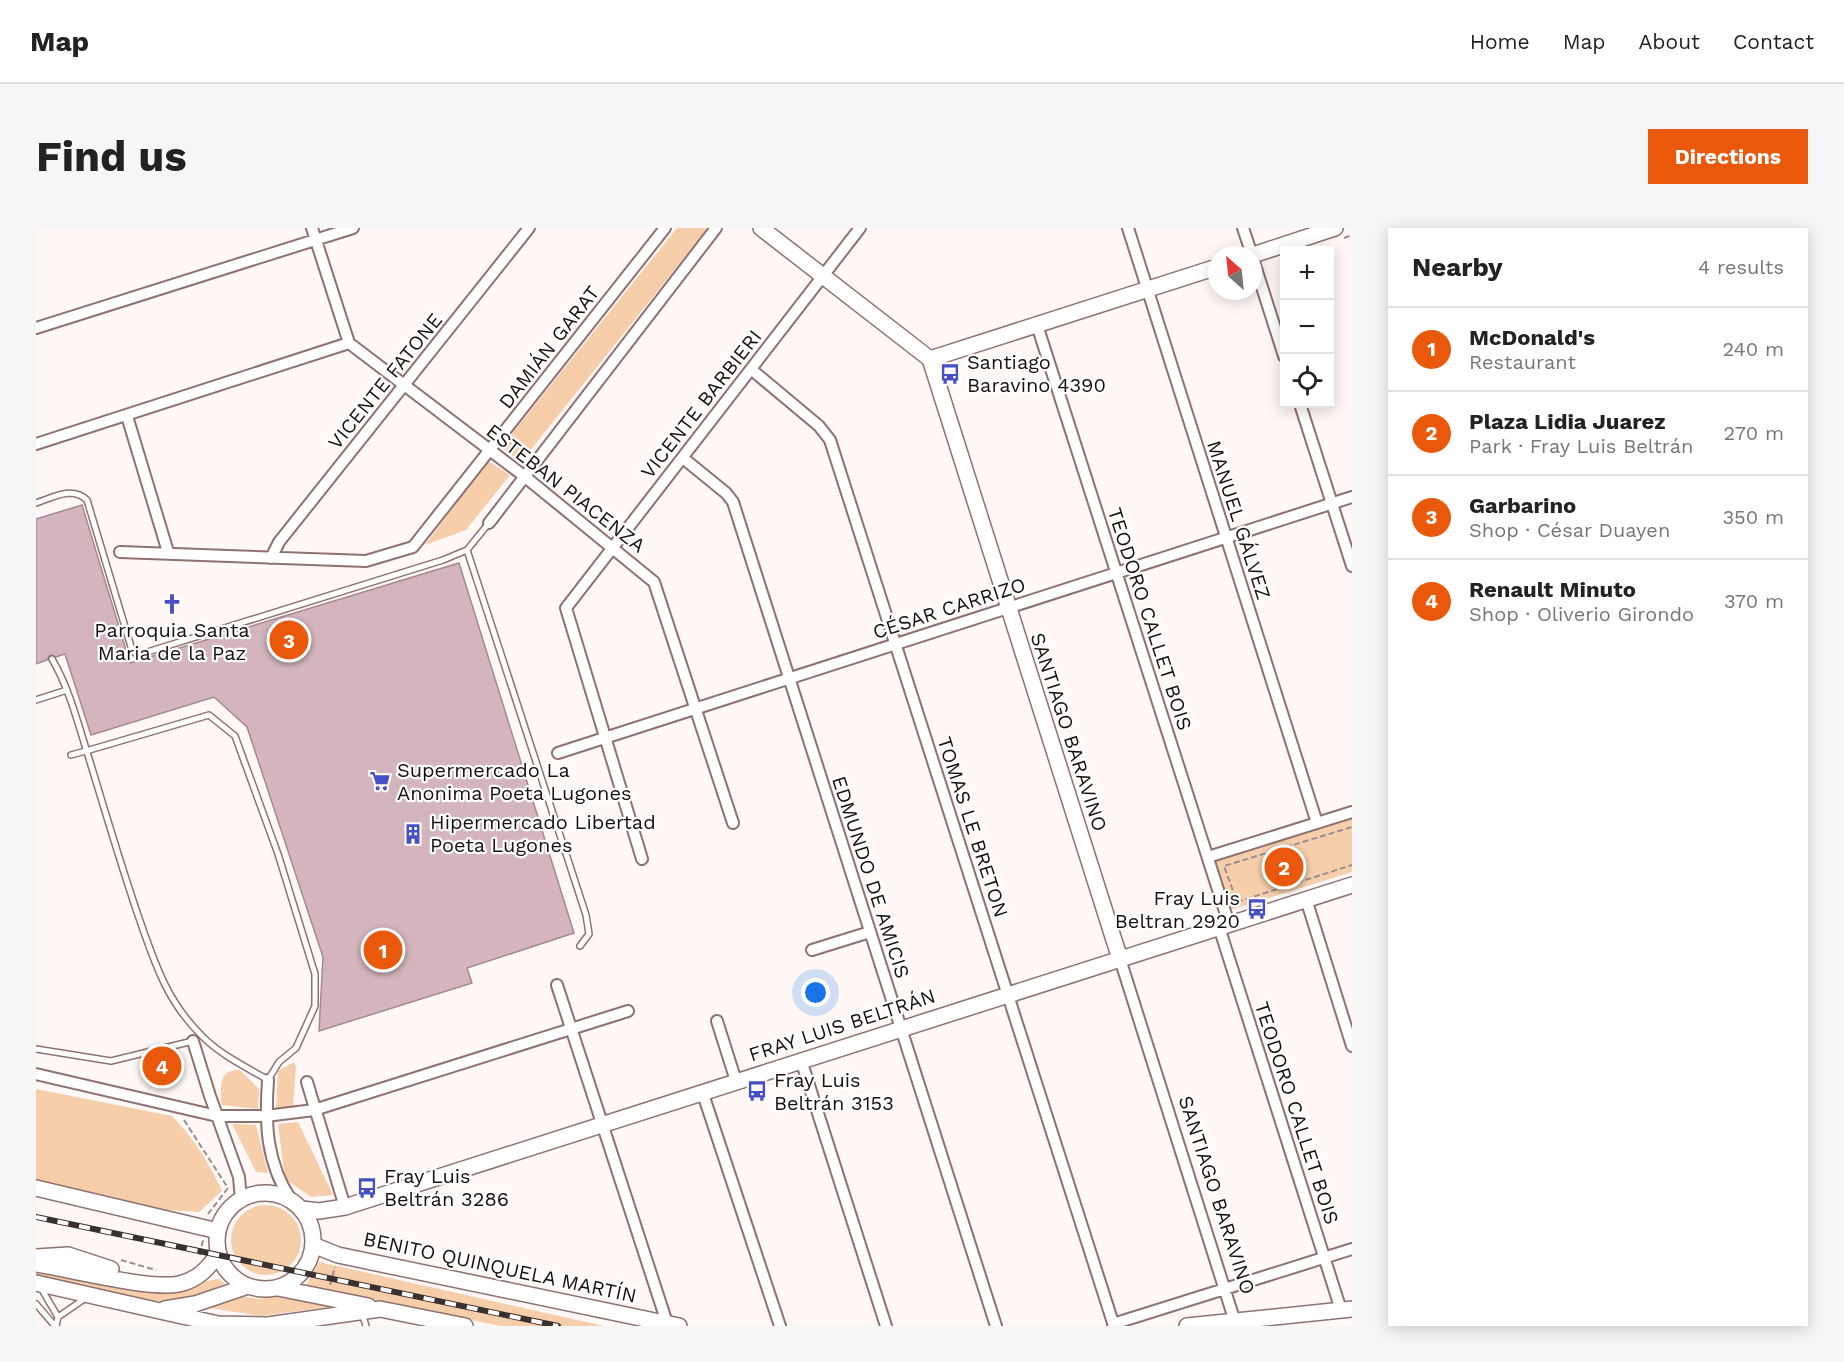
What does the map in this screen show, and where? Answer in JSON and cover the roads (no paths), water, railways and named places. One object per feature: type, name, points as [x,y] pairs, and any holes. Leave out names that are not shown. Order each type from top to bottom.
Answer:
[{"type":"main road","points":[[761,228],[930,359],[1208,270]]},
{"type":"main road","points":[[1262,253],[1335,228]]},
{"type":"main road","name":"SANTIAGO BARAVINO","points":[[930,359],[1120,959]]},
{"type":"main road","name":"FRAY LUIS BELTRÁN","points":[[345,1207],[1352,885]]},
{"type":"main road","points":[[36,1188],[218,1231]]},
{"type":"main road","points":[[345,1207],[330,1210],[296,1205],[265,1193],[240,1200],[227,1212],[218,1231],[218,1254],[231,1275],[248,1286],[260,1289],[278,1288],[327,1297],[465,1326]]},
{"type":"main road","points":[[296,1205],[313,1240]]},
{"type":"main road","points":[[278,1288],[302,1273],[308,1265],[313,1240],[320,1226],[345,1207]]},
{"type":"main road","name":"BENITO QUINQUELA MARTÍN","points":[[313,1240],[338,1255],[673,1325]]},
{"type":"main road","points":[[36,1263],[150,1283],[175,1284],[192,1279],[208,1268],[218,1254]]},
{"type":"main road","points":[[36,1257],[75,1257],[150,1283]]},
{"type":"main road","points":[[37,1283],[206,1322],[234,1326],[364,1318],[380,1309]]},
{"type":"main road","points":[[159,1310],[195,1304],[248,1286]]},
{"type":"main road","points":[[1187,1326],[1346,1310]]},
{"type":"street","points":[[36,444],[349,343],[312,228]]},
{"type":"street","points":[[36,328],[353,228]]},
{"type":"street","name":"VICENTE FATONE","points":[[272,558],[279,542],[529,228]]},
{"type":"street","name":"DAMIÁN GARAT","points":[[272,558],[366,561],[417,545],[665,228]]},
{"type":"street","points":[[489,523],[716,228]]},
{"type":"street","name":"VICENTE BARBIERI","points":[[605,738],[565,614],[570,601],[752,370],[860,228]]},
{"type":"street","name":"MANUEL GÁLVEZ","points":[[1128,228],[1317,823]]},
{"type":"street","points":[[1243,228],[1249,246]]},
{"type":"street","points":[[1262,288],[1283,354]]},
{"type":"street","name":"TEODORO CALLET BOIS","points":[[1037,325],[1208,857],[1224,926],[1324,1258],[1346,1310]]},
{"type":"street","name":"ESTEBAN PIACENZA","points":[[349,343],[524,476],[649,576],[659,590],[733,823]]},
{"type":"street","name":"TOMAS LE BRETON","points":[[752,370],[819,426],[830,440],[1114,1325]]},
{"type":"street","points":[[1301,408],[1352,566]]},
{"type":"street","points":[[127,416],[168,552]]},
{"type":"street","name":"EDMUNDO DE AMICIS","points":[[683,458],[726,493],[733,502],[996,1326]]},
{"type":"street","name":"CÉSAR CARRIZO","points":[[558,753],[1352,497]]},
{"type":"street","points":[[120,552],[168,552],[272,558]]},
{"type":"street","points":[[605,738],[642,859]]},
{"type":"street","points":[[1208,857],[1352,812]]},
{"type":"street","points":[[1306,899],[1352,1046]]},
{"type":"street","points":[[812,950],[870,932]]},
{"type":"street","name":"SANTIAGO BARAVINO","points":[[1120,959],[1235,1322]]},
{"type":"street","points":[[556,985],[601,1124],[673,1325]]},
{"type":"street","points":[[36,1074],[217,1116],[266,1116],[314,1110],[628,1011]]},
{"type":"street","points":[[717,1021],[736,1081]]},
{"type":"street","points":[[193,1041],[239,1177],[240,1200]]},
{"type":"street","points":[[801,1060],[886,1326]]},
{"type":"street","points":[[268,1080],[266,1116],[275,1173],[296,1205]]},
{"type":"street","points":[[307,1082],[345,1207]]},
{"type":"street","points":[[702,1091],[780,1326]]},
{"type":"street","points":[[1114,1325],[1352,1249]]},
{"type":"lane","points":[[36,502],[71,492],[81,494],[87,500],[132,650],[141,654],[443,560],[467,550],[489,523]]},
{"type":"lane","points":[[467,550],[586,915],[589,934],[580,946]]},
{"type":"lane","points":[[52,658],[67,690],[86,751],[163,986],[204,1038],[233,1060],[268,1080],[279,1062],[296,1048],[315,1006],[315,974],[278,854],[235,735],[209,715],[86,751],[71,755]]},
{"type":"lane","points":[[36,700],[67,690]]},
{"type":"lane","points":[[36,1049],[111,1061],[193,1041]]},
{"type":"lane","points":[[37,1283],[58,1317]]},
{"type":"lane","points":[[56,1326],[58,1317],[91,1295]]},
{"type":"lane","points":[[36,1304],[56,1326]]},
{"type":"railway","points":[[36,1217],[558,1326]]},
{"type":"place","name":"Santiago Baravino 4390","points":[[950,374]]},
{"type":"place","name":"Parroquia Santa Maria de la Paz","points":[[172,604]]},
{"type":"place","name":"Garbarino","points":[[289,640]]},
{"type":"place","name":"Supermercado La Anonima Poeta Lugones","points":[[380,781]]},
{"type":"place","name":"Hipermercado Libertad Poeta Lugones","points":[[413,834]]},
{"type":"place","name":"Plaza Lidia Juarez","points":[[1284,867]]},
{"type":"place","name":"Fray Luis Beltran 2920","points":[[1257,909]]},
{"type":"place","name":"McDonald's","points":[[383,950]]},
{"type":"place","name":"Renault Minuto","points":[[162,1066]]},
{"type":"place","name":"Fray Luis Beltrán 3153","points":[[757,1091]]},
{"type":"place","name":"Fray Luis Beltrán 3286","points":[[367,1188]]}]
